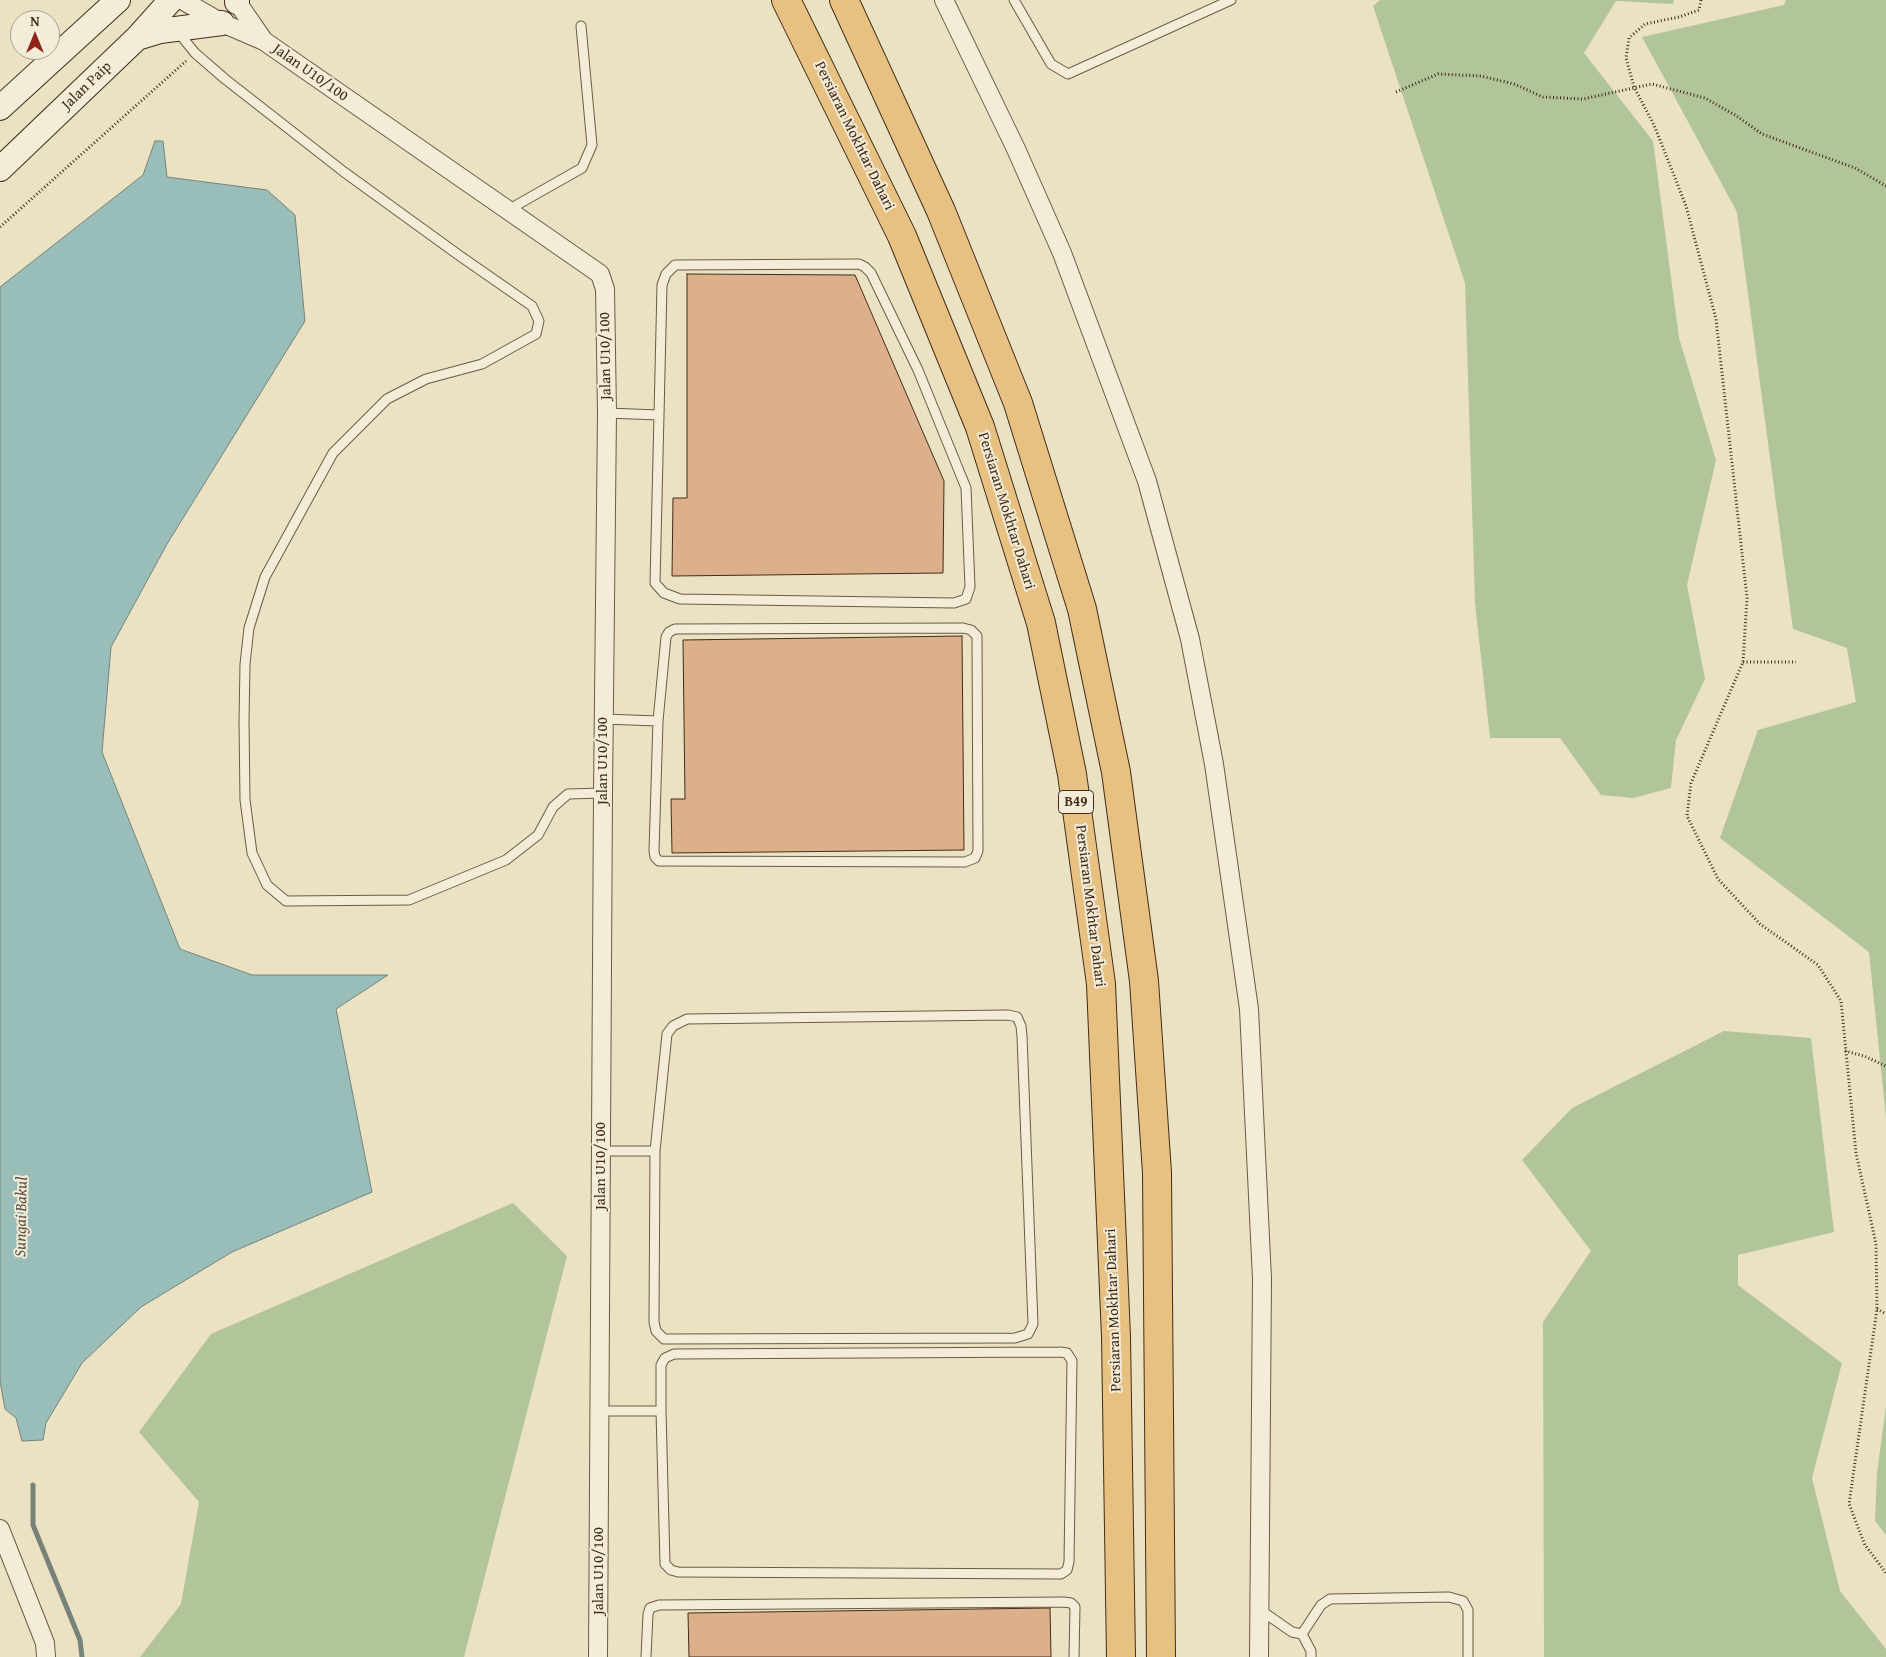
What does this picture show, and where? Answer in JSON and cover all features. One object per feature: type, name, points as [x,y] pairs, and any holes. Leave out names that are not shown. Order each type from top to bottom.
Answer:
[{"type":"main road","name":"Persiaran Mokhtar Dahari","points":[[786,0],[902,236],[980,427],[1040,623],[1072,774],[1101,984],[1116,1337],[1121,1657]]},
{"type":"main road","points":[[844,0],[941,212],[1018,403],[1082,609],[1116,772],[1144,981],[1157,1174],[1161,1657]]},
{"type":"street","name":"Jalan Paip","points":[[0,169],[137,38],[171,0]]},
{"type":"street","name":"Jalan U10/100","points":[[182,0],[222,23],[264,41],[600,274],[605,288],[607,414],[603,719],[598,1657]]},
{"type":"street","points":[[944,0],[1012,140],[1062,253],[1147,481],[1190,639],[1210,744],[1249,1010],[1262,1279],[1258,1657]]},
{"type":"street","name":"Jalan U10/100","points":[[236,1],[264,41]]},
{"type":"street","points":[[0,108],[110,4]]},
{"type":"street","points":[[137,38],[160,31],[222,23]]},
{"type":"street","points":[[0,1529],[44,1643],[46,1657]]},
{"type":"lane","points":[[1014,0],[1051,64],[1068,74],[1231,0]]},
{"type":"lane","points":[[508,210],[582,168],[592,145],[581,26]]},
{"type":"lane","points":[[176,29],[195,53],[344,172],[532,306],[539,320],[536,334],[482,364],[426,379],[387,399],[333,453],[265,577],[249,628],[245,664],[244,721],[245,800],[252,853],[267,885],[286,901],[409,900],[506,860],[538,835],[553,808],[568,794],[603,793]]},
{"type":"lane","points":[[859,264],[865,267],[871,273],[918,370],[966,488],[970,587],[966,599],[954,603],[680,599],[664,593],[655,582],[659,415],[662,284],[666,274],[675,265],[859,264]]},
{"type":"lane","points":[[607,414],[659,415]]},
{"type":"lane","points":[[963,628],[971,630],[977,636],[978,851],[975,858],[965,862],[659,861],[655,857],[654,851],[658,721],[666,637],[669,632],[675,629],[963,628]]},
{"type":"lane","points":[[603,719],[658,721]]},
{"type":"lane","points":[[1008,1015],[1017,1017],[1021,1026],[1022,1036],[1033,1324],[1028,1334],[1015,1338],[664,1339],[656,1331],[654,1322],[655,1151],[667,1034],[673,1026],[687,1018],[1008,1015]]},
{"type":"lane","points":[[601,1151],[655,1151]]},
{"type":"lane","points":[[1067,1353],[1072,1361],[1069,1562],[1067,1570],[1061,1574],[688,1572],[671,1570],[665,1564],[661,1411],[661,1365],[665,1358],[674,1354],[1067,1353]]},
{"type":"lane","points":[[600,1411],[661,1411]]},
{"type":"lane","points":[[1302,1634],[1321,1605],[1330,1599],[1450,1597],[1463,1601],[1468,1610],[1468,1657]]},
{"type":"lane","points":[[646,1657],[648,1614],[650,1608],[659,1605],[1064,1602],[1071,1603],[1075,1607],[1074,1657]]},
{"type":"lane","points":[[1259,1609],[1292,1632],[1302,1634]]},
{"type":"lane","points":[[1302,1634],[1312,1657]]},
{"type":"path","points":[[1701,0],[1699,10],[1679,17],[1645,24],[1629,38],[1626,58],[1634,87],[1654,125],[1686,206],[1716,319],[1747,598],[1743,662],[1691,783],[1688,816],[1718,879],[1760,924],[1818,965],[1841,1001],[1856,1153],[1876,1244],[1877,1309],[1849,1504],[1865,1545],[1886,1573]]},
{"type":"path","points":[[0,228],[195,53]]},
{"type":"path","points":[[1396,92],[1438,74],[1481,76],[1514,84],[1542,97],[1583,99],[1652,84],[1705,98],[1735,115],[1762,134],[1856,168],[1886,186]]},
{"type":"path","points":[[1743,662],[1796,662]]},
{"type":"path","points":[[1845,1051],[1864,1056],[1886,1066]]},
{"type":"path","points":[[1877,1309],[1886,1314]]},
{"type":"green space","points":[[1380,0],[1674,0],[1673,4],[1616,1],[1584,53],[1653,141],[1679,338],[1716,460],[1687,585],[1705,679],[1676,740],[1671,788],[1633,798],[1601,795],[1560,738],[1490,738],[1475,603],[1465,283],[1373,6]]},
{"type":"green space","points":[[1786,0],[1886,0],[1886,1118],[1869,952],[1720,838],[1758,730],[1856,702],[1847,648],[1793,629],[1737,212],[1642,37],[1784,5]]},
{"type":"green space","points":[[1724,1031],[1811,1038],[1834,1232],[1738,1255],[1738,1285],[1842,1363],[1812,1478],[1840,1591],[1886,1649],[1886,1657],[1544,1657],[1543,1322],[1591,1251],[1522,1160],[1572,1108]]},
{"type":"green space","points":[[513,1203],[567,1256],[464,1657],[140,1657],[181,1604],[199,1502],[139,1432],[211,1334]]},
{"type":"green space","points":[[1886,1406],[1886,1535],[1875,1521],[1877,1473]]},
{"type":"water","points":[[155,141],[163,141],[167,177],[267,190],[295,215],[305,321],[167,544],[111,647],[102,752],[180,949],[252,975],[388,975],[336,1009],[372,1192],[232,1252],[141,1307],[82,1363],[46,1423],[43,1440],[22,1441],[16,1418],[5,1409],[0,1381],[0,287],[143,175]]},
{"type":"building","points":[[687,274],[855,275],[944,481],[943,573],[672,576],[673,498],[687,498]]},
{"type":"building","points":[[962,636],[964,850],[672,853],[671,799],[685,799],[683,640]]},
{"type":"building","points":[[1050,1608],[1051,1657],[689,1657],[688,1613]]},
{"type":"waterway","name":"Sungai Bakul","points":[[33,1485],[33,1525],[80,1640],[82,1657]]}]
